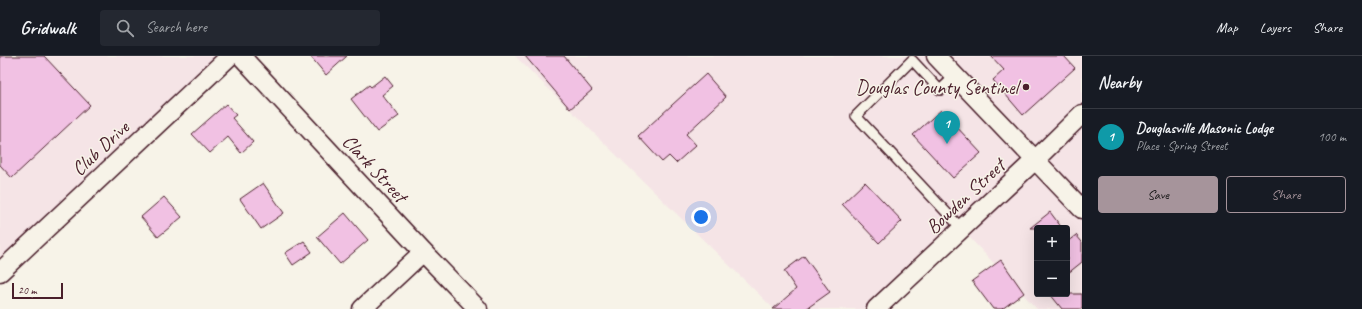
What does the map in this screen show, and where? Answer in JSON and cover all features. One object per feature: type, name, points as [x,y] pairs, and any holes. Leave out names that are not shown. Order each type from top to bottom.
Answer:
[{"type":"street","name":"Club Drive","points":[[0,272],[230,56]]},
{"type":"street","name":"Clark Street","points":[[241,56],[478,309]]},
{"type":"street","points":[[936,56],[1082,208]]},
{"type":"street","name":"Bowden Street","points":[[876,309],[1082,114]]},
{"type":"street","points":[[362,309],[423,252]]},
{"type":"lane","points":[[955,76],[940,90],[912,60],[856,116],[962,229]]},
{"type":"shaded area","points":[[0,56],[230,56],[0,272]]},
{"type":"shaded area","points":[[515,56],[1082,56],[1082,309],[1037,309],[968,236],[881,309],[774,309]]},
{"type":"building","points":[[0,56],[44,56],[90,105],[12,178],[0,165]]},
{"type":"building","points":[[310,56],[347,56],[326,75]]},
{"type":"building","points":[[525,56],[564,56],[592,90],[570,109]]},
{"type":"building","name":"Douglas County Sentinel","points":[[991,56],[1064,56],[1075,68],[1023,115],[993,80],[1004,70]]},
{"type":"building","points":[[706,74],[726,97],[686,134],[696,145],[676,163],[669,156],[662,162],[638,136]]},
{"type":"building","points":[[385,76],[393,86],[382,95],[399,116],[377,132],[351,99],[369,85],[371,87]]},
{"type":"building","points":[[226,104],[236,115],[232,118],[253,142],[241,153],[228,137],[210,153],[192,134]]},
{"type":"building","points":[[941,110],[981,153],[953,178],[913,135]]},
{"type":"building","points":[[865,182],[902,221],[879,243],[842,204]]},
{"type":"building","points":[[263,183],[284,213],[261,229],[240,199]]},
{"type":"building","points":[[164,197],[182,217],[158,237],[141,217]]},
{"type":"building","points":[[1050,212],[1060,225],[1034,225],[1034,228],[1030,228]]},
{"type":"building","points":[[345,213],[368,240],[340,264],[317,237]]},
{"type":"building","points":[[1076,235],[1082,242],[1082,262],[1070,272],[1070,261],[1070,240]]},
{"type":"building","points":[[304,241],[312,252],[293,265],[285,253]]},
{"type":"building","points":[[804,256],[830,292],[806,309],[773,309],[796,289],[784,271]]},
{"type":"building","points":[[1001,260],[1024,293],[1002,309],[993,309],[972,281]]},
{"type":"building","points":[[1070,294],[1082,294],[1082,309],[1062,309],[1052,297],[1070,297]]},
{"type":"place","name":"Douglas County Sentinel","points":[[1026,87]]},
{"type":"place","name":"Douglasville Masonic Lodge","points":[[947,144]]}]
